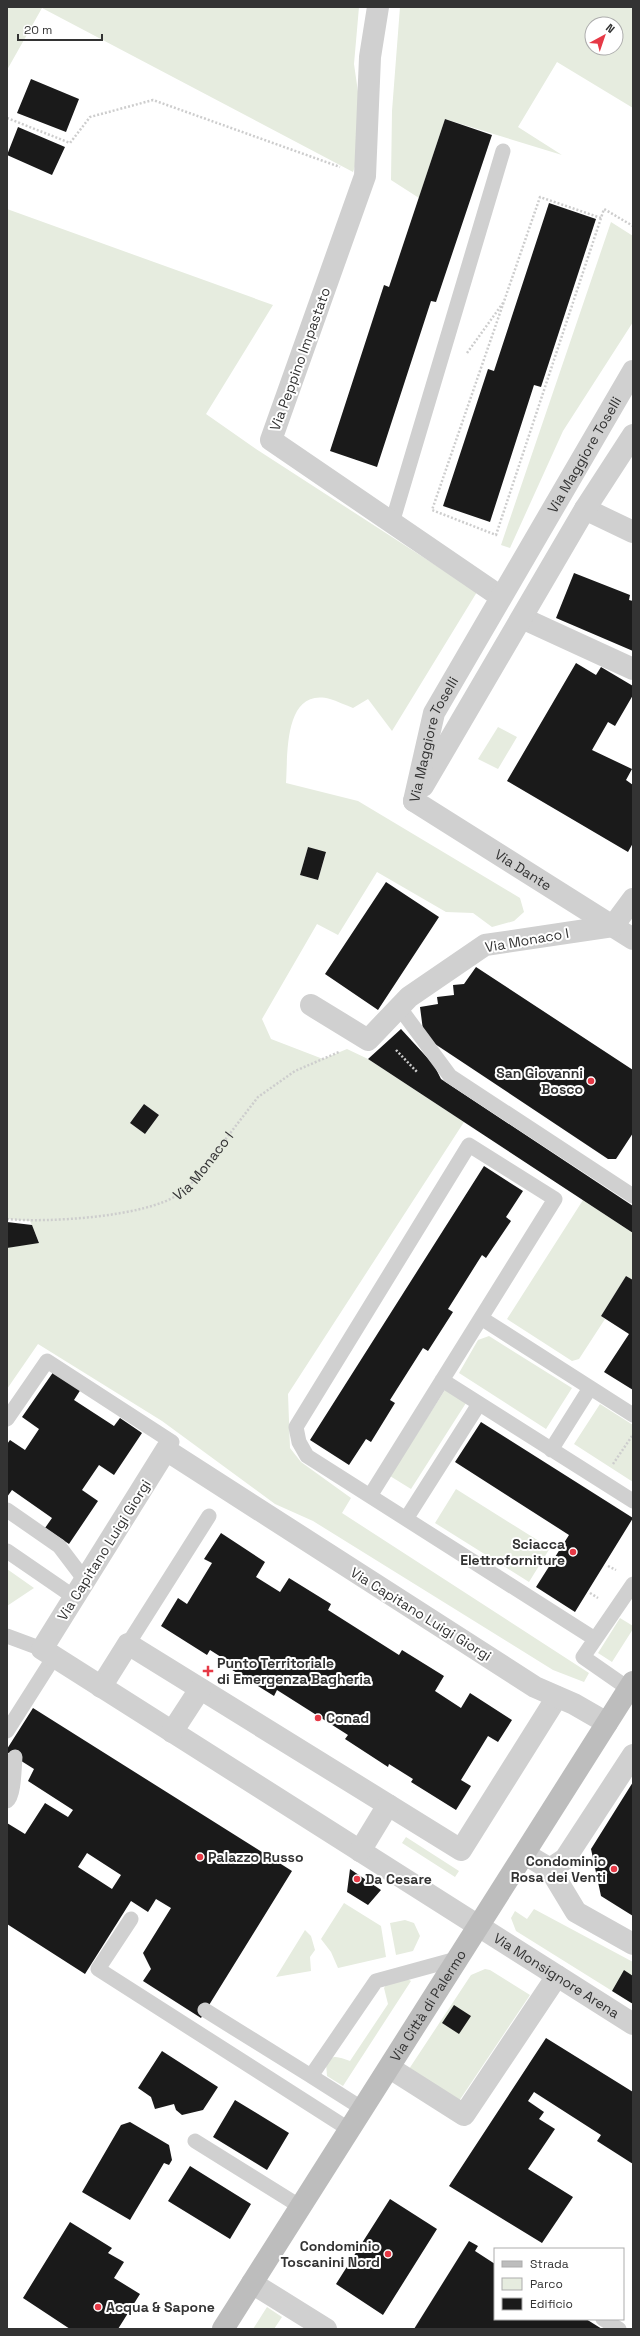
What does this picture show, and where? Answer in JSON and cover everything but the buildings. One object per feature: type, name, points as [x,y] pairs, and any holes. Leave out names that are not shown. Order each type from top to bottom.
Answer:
[{"type":"main road","name":"Via Città di Palermo","points":[[223,2329],[460,1958],[606,1723],[631,1686]]},
{"type":"street","name":"Via Peppino Impastato","points":[[378,7],[370,57],[365,176],[272,440],[501,597]]},
{"type":"street","name":"Via Maggiore Toselli","points":[[414,801],[434,713],[633,371]]},
{"type":"street","name":"Via Maggiore Toselli","points":[[414,801],[585,509],[633,435]]},
{"type":"street","points":[[585,509],[633,532]]},
{"type":"street","points":[[522,618],[633,669]]},
{"type":"street","name":"Via Dante","points":[[414,801],[633,939]]},
{"type":"street","points":[[613,926],[633,899]]},
{"type":"street","name":"Via Monaco I","points":[[368,1040],[409,997],[485,945],[613,926]]},
{"type":"street","points":[[311,1005],[368,1040]]},
{"type":"street","name":"Via Capitano Luigi Giorgi","points":[[48,1653],[79,1588],[166,1450],[535,1687],[574,1704],[606,1723]]},
{"type":"street","points":[[101,1687],[128,1644],[461,1850],[557,1697]]},
{"type":"street","points":[[48,1653],[480,1926]]},
{"type":"street","points":[[172,1732],[200,1689]]},
{"type":"street","points":[[550,1869],[565,1859],[633,1755]]},
{"type":"street","points":[[360,1851],[388,1805]]},
{"type":"street","points":[[525,1854],[550,1869],[576,1912],[633,1944]]},
{"type":"street","name":"Via Monsignore Arena","points":[[480,1926],[633,2024]]},
{"type":"street","points":[[390,2068],[464,2115],[557,1976]]},
{"type":"street","points":[[252,2283],[326,2329]]},
{"type":"lane","points":[[392,523],[503,151]]},
{"type":"lane","points":[[399,1007],[450,1076],[633,1196]]},
{"type":"lane","points":[[370,1496],[555,1199],[469,1145],[296,1427],[298,1442],[307,1456],[406,1519],[596,1639]]},
{"type":"lane","points":[[481,1318],[633,1415]]},
{"type":"lane","points":[[7,1419],[47,1361],[172,1442],[166,1450]]},
{"type":"lane","points":[[442,1380],[633,1501]]},
{"type":"lane","points":[[551,1450],[590,1388]]},
{"type":"lane","points":[[406,1519],[479,1404]]},
{"type":"lane","points":[[7,1510],[59,1546],[79,1588]]},
{"type":"lane","points":[[128,1644],[209,1516]]},
{"type":"lane","points":[[7,1552],[79,1588]]},
{"type":"lane","points":[[631,1686],[583,1657],[633,1584]]},
{"type":"lane","points":[[7,1636],[48,1653],[7,1731]]},
{"type":"lane","points":[[7,1801],[13,1794],[12,1777],[15,1757]]},
{"type":"lane","points":[[132,1919],[98,1969],[350,2130]]},
{"type":"lane","points":[[311,2076],[376,1981],[460,1958]]},
{"type":"lane","points":[[205,2010],[363,2109]]},
{"type":"lane","points":[[195,2141],[301,2207]]},
{"type":"lane","points":[[605,2320],[619,2329]]},
{"type":"path","points":[[7,118],[70,143],[90,118],[152,100],[365,176]]},
{"type":"path","points":[[601,218],[540,197],[432,510],[496,535],[604,209],[633,226]]},
{"type":"path","name":"Via Monaco I","points":[[7,1219],[30,1221],[104,1216],[154,1206],[179,1195],[191,1184],[258,1097],[295,1071],[368,1040]]},
{"type":"path","points":[[611,1468],[633,1434]]},
{"type":"green space","points":[[7,7],[359,7],[354,64],[360,106],[358,158],[353,172],[42,8],[7,70]]},
{"type":"green space","points":[[400,7],[633,7],[633,108],[557,62],[518,127],[562,155],[445,119],[419,198],[391,180],[392,111]]},
{"type":"green space","points":[[7,209],[273,305],[206,414],[256,449],[477,592],[392,731],[368,699],[353,708],[330,699],[315,698],[304,703],[296,713],[291,726],[288,741],[286,783],[358,801],[520,898],[524,912],[514,921],[492,927],[473,913],[446,912],[377,872],[338,935],[317,924],[262,1019],[271,1039],[323,1059],[347,1049],[368,1059],[464,1122],[288,1394],[290,1448],[301,1462],[351,1498],[342,1513],[589,1673],[584,1682],[553,1670],[313,1521],[275,1504],[162,1421],[38,1344],[7,1389],[7,1248],[39,1242],[30,1221],[7,1219]],"holes":[[[308,847],[326,853],[318,880],[300,875]],[[144,1104],[159,1115],[145,1134],[130,1123]]]},
{"type":"green space","points":[[611,222],[633,236],[633,322],[563,431],[510,548],[501,545]]},
{"type":"green space","points":[[498,727],[517,737],[498,769],[478,759]]},
{"type":"green space","points":[[583,1200],[633,1233],[633,1280],[626,1276],[601,1316],[605,1319],[579,1359],[572,1361],[507,1319]]},
{"type":"green space","points":[[489,1336],[572,1388],[546,1429],[459,1373],[478,1340]]},
{"type":"green space","points":[[445,1390],[466,1403],[411,1489],[390,1476]]},
{"type":"green space","points":[[600,1404],[633,1425],[633,1482],[574,1444]]},
{"type":"green space","points":[[456,1489],[550,1548],[529,1582],[435,1523]]},
{"type":"green space","points":[[7,1569],[34,1588],[7,1606]]},
{"type":"green space","points":[[620,1618],[633,1626],[633,1629],[612,1662],[598,1653]]},
{"type":"green space","points":[[406,1837],[459,1871],[455,1877],[402,1843]]},
{"type":"green space","points":[[344,1903],[381,1926],[386,1957],[338,1968],[331,1952],[321,1939]]},
{"type":"green space","points":[[534,1909],[633,1962],[633,2004],[516,1931],[511,1918],[515,1911],[527,1919]]},
{"type":"green space","points":[[405,1920],[414,1923],[420,1936],[413,1951],[396,1955],[390,1923]]},
{"type":"green space","points":[[305,1930],[311,1936],[315,1950],[310,1957],[311,1971],[276,1977]]},
{"type":"green space","points":[[485,1969],[490,1970],[530,1995],[459,2101],[409,2069],[471,1975]]},
{"type":"green space","points":[[404,1977],[411,1981],[343,2086],[327,2076],[326,2063],[334,2057],[350,2061],[388,2004],[384,1988],[389,1980]]},
{"type":"green space","points":[[267,2307],[282,2317],[274,2329],[253,2329]]},
{"type":"place","name":"San Giovanni Bosco","points":[[591,1081]]},
{"type":"place","name":"Sciacca Elettroforniture","points":[[573,1552]]},
{"type":"place","name":"Punto Territoriale di Emergenza Bagheria","points":[[208,1671]]},
{"type":"place","name":"Conad","points":[[318,1718]]},
{"type":"place","name":"Palazzo Russo","points":[[200,1857]]},
{"type":"place","name":"Condominio Rosa dei Venti","points":[[614,1869]]},
{"type":"place","name":"Da Cesare","points":[[357,1879]]},
{"type":"place","name":"Condominio Toscanini Nord","points":[[388,2254]]},
{"type":"place","name":"Acqua & Sapone","points":[[98,2307]]}]
